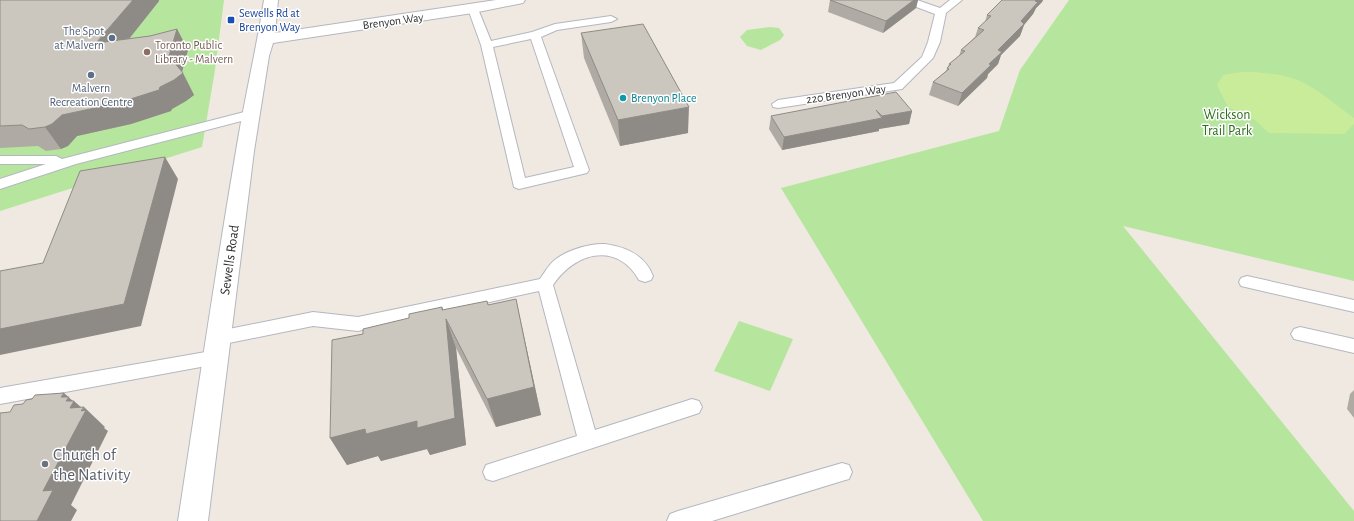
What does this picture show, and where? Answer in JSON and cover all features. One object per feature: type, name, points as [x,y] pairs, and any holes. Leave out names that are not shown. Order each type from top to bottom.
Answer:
[{"type":"street","name":"Sewells Road","points":[[193,521],[252,114],[261,56],[266,39],[271,0]]},
{"type":"street","name":"Brenyon Way","points":[[266,39],[473,9],[518,0]]},
{"type":"lane","points":[[907,0],[941,12],[957,0]]},
{"type":"lane","points":[[473,9],[487,45],[518,184],[582,170],[535,35]]},
{"type":"lane","name":"220 Brenyon Way","points":[[778,104],[898,86],[927,58],[934,42],[941,12]]},
{"type":"lane","points":[[487,45],[535,35],[555,27],[611,19]]},
{"type":"lane","points":[[0,184],[71,161],[252,114]]},
{"type":"lane","points":[[0,160],[71,161]]},
{"type":"lane","points":[[0,396],[218,348],[313,319],[358,324],[545,284],[562,263],[578,255],[604,249],[633,259],[645,272],[645,276]]},
{"type":"lane","points":[[1247,282],[1354,306]]},
{"type":"lane","points":[[545,284],[588,441]]},
{"type":"lane","points":[[1300,334],[1354,346]]},
{"type":"lane","points":[[493,472],[692,408]]},
{"type":"lane","points":[[678,521],[842,472]]},
{"type":"green space","points":[[0,0],[224,0],[215,70],[202,147],[0,211]]},
{"type":"green space","name":"Wickson Trail Park","points":[[1069,0],[1354,0],[1354,281],[1123,226],[1354,511],[1354,521],[983,521],[781,188],[999,131],[1020,70]]},
{"type":"green space","points":[[770,27],[779,28],[784,35],[780,40],[761,50],[747,46],[740,37],[747,30]]},
{"type":"green space","points":[[1241,72],[1277,75],[1295,79],[1322,94],[1354,118],[1354,124],[1344,134],[1269,133],[1255,120],[1228,107],[1217,85],[1223,75]]},
{"type":"green space","points":[[739,321],[793,339],[770,391],[714,371]]},
{"type":"building","name":"Malvern Recreation Centre","points":[[0,0],[133,0],[96,43],[150,36],[177,29],[169,56],[183,73],[174,80],[160,87],[159,90],[118,103],[62,115],[52,124],[45,127],[29,129],[22,125],[0,126]]},
{"type":"building","points":[[830,0],[914,0],[886,21]]},
{"type":"building","points":[[1002,0],[1036,0],[1035,1],[1038,2],[1021,21],[1024,24],[998,50],[1002,52],[989,64],[991,65],[962,93],[933,82],[949,69],[947,68],[951,64],[949,64],[965,51],[961,50],[984,30],[978,28],[991,16],[987,15]]},
{"type":"building","points":[[643,24],[689,107],[618,120],[581,33]]},
{"type":"building","points":[[896,92],[912,111],[882,116],[876,110],[882,118],[784,137],[771,116]]},
{"type":"building","points":[[165,157],[124,304],[0,329],[0,271],[43,263],[80,171]]},
{"type":"building","points":[[516,299],[534,387],[487,399],[446,319],[455,418],[417,428],[417,421],[366,434],[365,429],[330,438],[332,340],[363,334],[363,329],[409,318],[409,314],[442,307],[442,310],[487,301],[488,305]]},
{"type":"building","name":"Church of the Nativity","points":[[64,393],[61,397],[69,397],[66,401],[74,401],[70,408],[84,407],[81,411],[86,410],[43,491],[53,490],[37,521],[0,521],[0,413],[10,412],[14,405],[23,404],[26,400],[32,399],[35,395]]},
{"type":"place","name":"Sewells Rd at Brenyon Way","points":[[231,20]]},
{"type":"place","name":"The Spot at Malvern","points":[[112,38]]},
{"type":"place","name":"Toronto Public Library - Malvern","points":[[147,52]]},
{"type":"place","name":"Malvern Recreation Centre","points":[[91,75]]},
{"type":"place","name":"Brenyon Place","points":[[623,98]]},
{"type":"place","name":"Church of the Nativity","points":[[45,464]]}]
